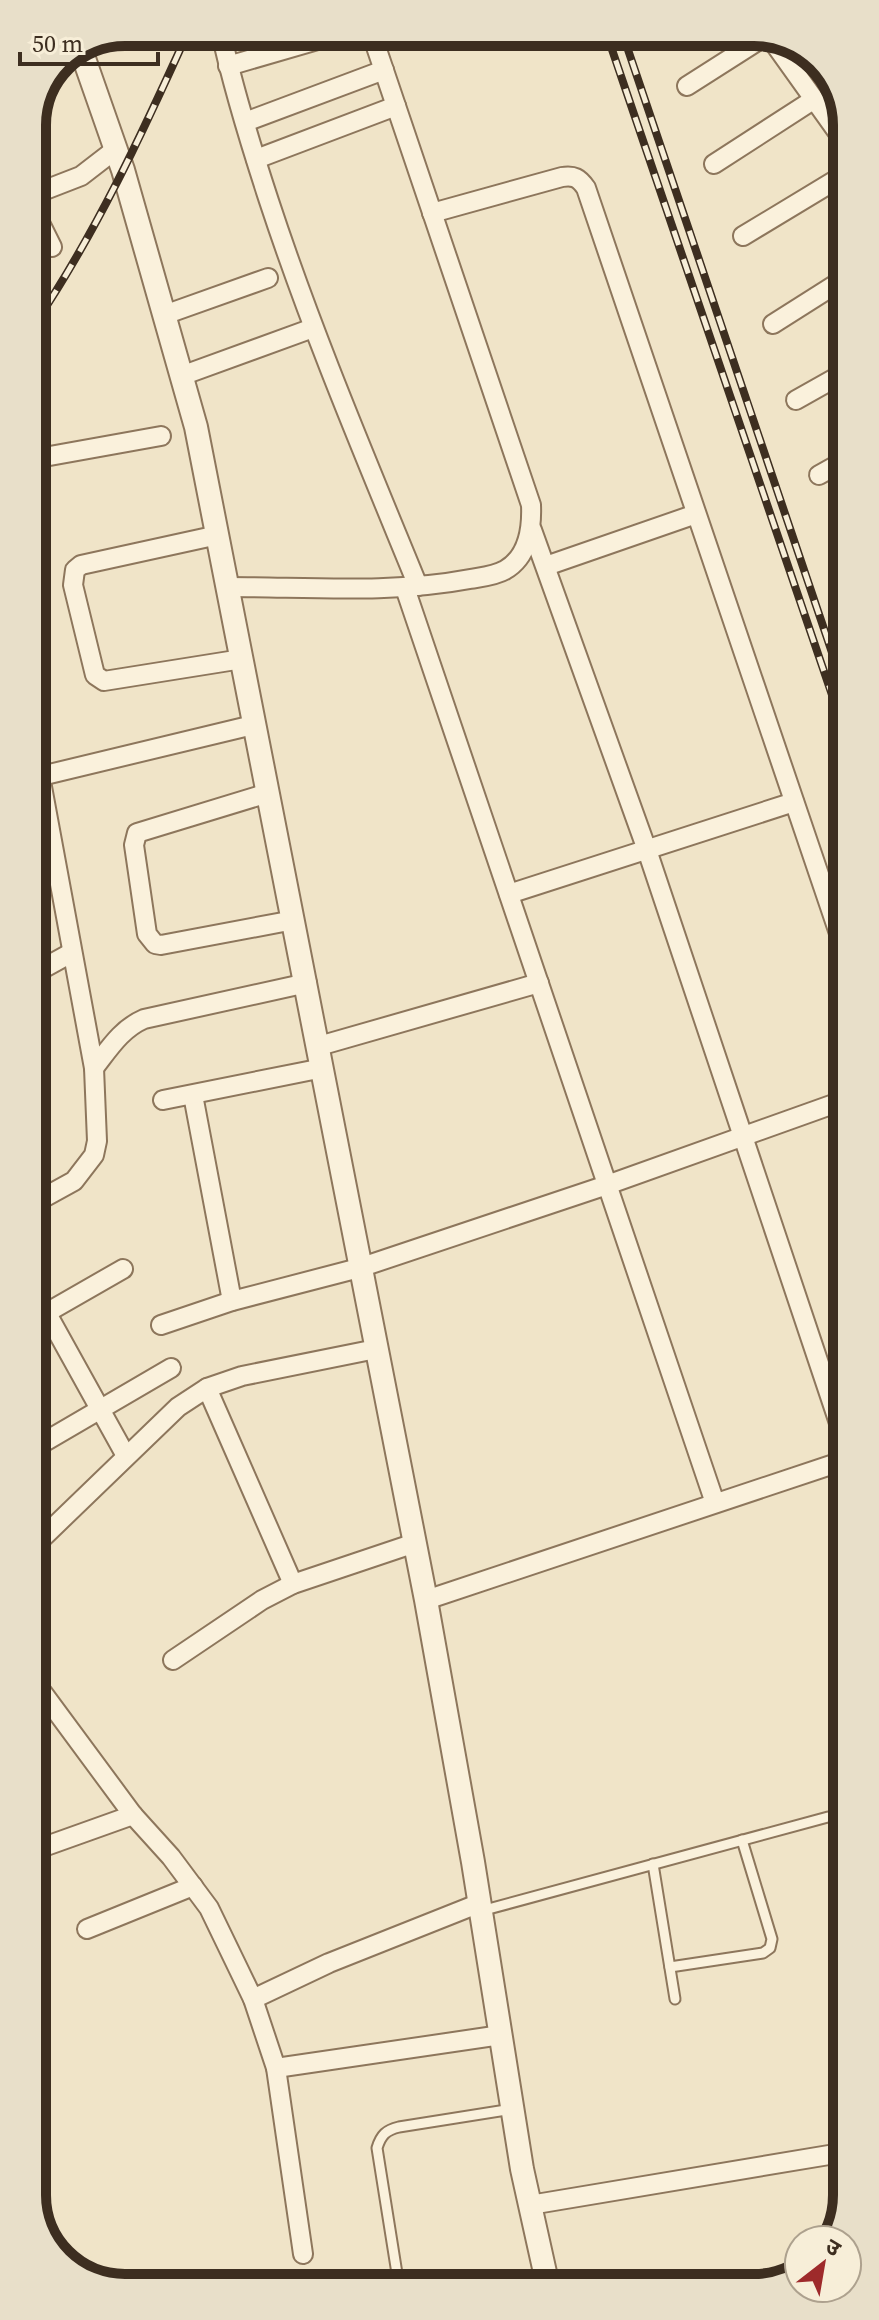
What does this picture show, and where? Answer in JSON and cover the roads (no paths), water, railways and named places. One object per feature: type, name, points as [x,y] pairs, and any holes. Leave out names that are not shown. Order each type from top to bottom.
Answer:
[{"type":"street","points":[[224,46],[292,269],[411,587],[509,894],[715,1503]]},
{"type":"street","points":[[228,66],[297,46]]},
{"type":"street","points":[[376,46],[531,505],[532,530],[647,850],[833,1405]]},
{"type":"street","points":[[687,86],[751,46]]},
{"type":"street","points":[[779,50],[833,126]]},
{"type":"street","points":[[84,58],[116,149],[196,427],[426,1600],[542,2274]]},
{"type":"street","points":[[245,122],[384,70]]},
{"type":"street","points":[[714,164],[813,100]]},
{"type":"street","points":[[256,159],[396,106]]},
{"type":"street","points":[[46,190],[81,176],[116,149]]},
{"type":"street","points":[[432,213],[562,177],[580,179],[586,188],[833,916]]},
{"type":"street","points":[[743,236],[833,182]]},
{"type":"street","points":[[46,235],[52,247]]},
{"type":"street","points":[[164,315],[268,278]]},
{"type":"street","points":[[773,324],[833,286]]},
{"type":"street","points":[[181,376],[313,328]]},
{"type":"street","points":[[796,400],[833,379]]},
{"type":"street","points":[[46,457],[161,436]]},
{"type":"street","points":[[819,475],[833,467]]},
{"type":"street","points":[[546,566],[696,514]]},
{"type":"street","points":[[228,587],[411,587],[446,584],[505,571],[518,559],[532,530]]},
{"type":"street","points":[[218,535],[81,565],[75,570],[73,585],[95,675],[104,681],[242,659]]},
{"type":"street","points":[[46,775],[253,725]]},
{"type":"street","points":[[268,793],[137,833],[134,845],[147,934],[155,944],[161,945],[294,920]]},
{"type":"street","points":[[509,894],[794,802]]},
{"type":"street","points":[[46,843],[94,1068],[97,1141],[94,1155],[74,1181],[46,1196]]},
{"type":"street","points":[[46,967],[71,953]]},
{"type":"street","points":[[94,1068],[122,1033],[144,1019],[307,983]]},
{"type":"street","points":[[319,1046],[539,983]]},
{"type":"street","points":[[163,1100],[323,1068]]},
{"type":"street","points":[[193,1095],[232,1301]]},
{"type":"street","points":[[161,1325],[232,1301],[359,1268],[607,1185],[833,1104]]},
{"type":"street","points":[[46,1314],[123,1269]]},
{"type":"street","points":[[46,1327],[126,1456]]},
{"type":"street","points":[[46,1534],[178,1407],[207,1388],[242,1376],[376,1349]]},
{"type":"street","points":[[46,1441],[171,1368]]},
{"type":"street","points":[[207,1388],[293,1584]]},
{"type":"street","points":[[426,1600],[833,1464]]},
{"type":"street","points":[[173,1660],[262,1600],[293,1584],[415,1543]]},
{"type":"street","points":[[46,1697],[133,1815],[171,1857],[209,1908],[253,1999],[276,2068],[303,2254]]},
{"type":"street","points":[[46,1846],[133,1815]]},
{"type":"street","points":[[87,1929],[193,1886]]},
{"type":"street","points":[[253,1999],[329,1963],[480,1907]]},
{"type":"street","points":[[276,2068],[501,2035]]},
{"type":"street","points":[[530,2205],[833,2154]]},
{"type":"lane","points":[[268,278],[292,269]]},
{"type":"lane","points":[[480,1907],[828,1817]]},
{"type":"lane","points":[[670,1967],[763,1953],[770,1948],[772,1939],[742,1840]]},
{"type":"lane","points":[[653,1864],[675,1999]]},
{"type":"lane","points":[[397,2274],[377,2148],[380,2137],[388,2130],[399,2127],[513,2109]]},
{"type":"railway","points":[[46,307],[97,220],[181,46]]},
{"type":"railway","points":[[611,46],[833,698]]},
{"type":"railway","points":[[627,46],[833,656]]}]
